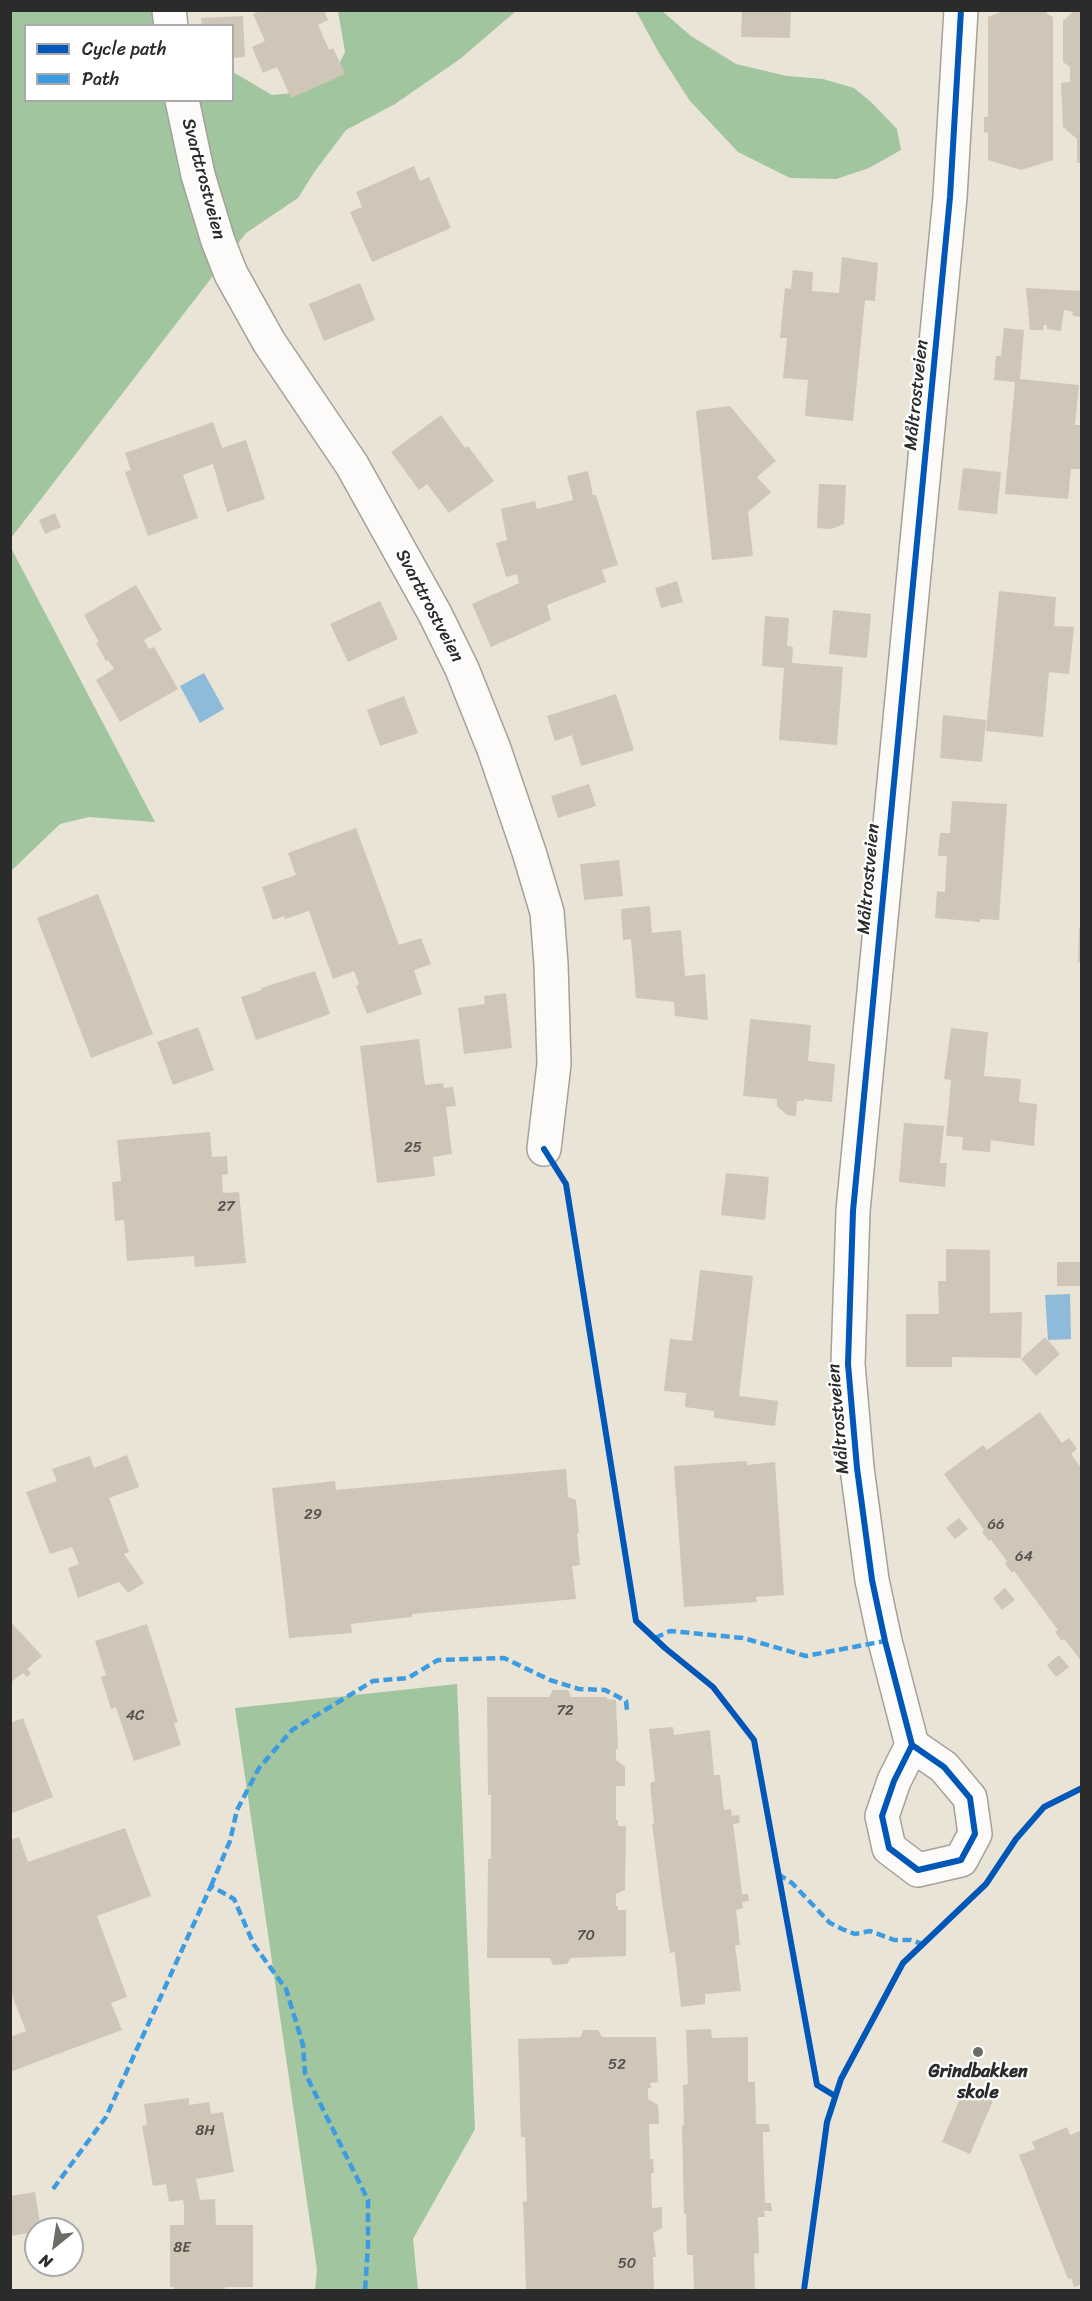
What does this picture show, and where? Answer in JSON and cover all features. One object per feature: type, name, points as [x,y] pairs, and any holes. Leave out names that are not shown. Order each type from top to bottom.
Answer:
[{"type":"street","name":"Måltrostveien","points":[[912,1745],[872,1580],[857,1468],[848,1364],[853,1211],[950,197],[961,10]]},
{"type":"street","name":"Svarttrostveien","points":[[182,102],[198,175],[218,241],[231,274],[269,342],[352,465],[435,614],[466,679],[494,749],[547,912],[554,1064],[544,1149]]},
{"type":"green space","points":[[11,11],[156,11],[167,24],[24,24],[24,102],[234,102],[234,73],[272,95],[303,92],[331,80],[345,52],[338,11],[516,11],[460,59],[395,104],[346,130],[298,198],[246,233],[11,538]]},
{"type":"green space","points":[[636,11],[662,11],[691,36],[736,64],[787,76],[823,79],[854,88],[897,129],[901,150],[869,168],[836,179],[790,178],[738,152],[690,101],[659,53]]},
{"type":"green space","points":[[11,548],[155,822],[89,817],[60,824],[11,871]]},
{"type":"green space","points":[[457,1684],[475,2129],[413,2239],[418,2290],[315,2290],[317,2270],[235,1708]]},
{"type":"water","points":[[204,673],[224,709],[200,723],[180,686]]},
{"type":"water","points":[[1070,1294],[1071,1339],[1048,1340],[1045,1295]]},
{"type":"building","points":[[261,10],[324,10],[328,20],[318,25],[329,50],[333,48],[345,74],[291,98],[277,67],[263,73],[252,47],[265,41],[253,14]]},
{"type":"building","points":[[742,10],[791,10],[790,38],[741,37]]},
{"type":"building","points":[[1005,10],[1047,10],[1047,14],[1053,17],[1053,160],[1021,170],[988,160],[988,133],[984,132],[984,117],[988,117],[988,17]]},
{"type":"building","points":[[1075,10],[1082,10],[1082,163],[1077,163],[1077,139],[1063,127],[1061,83],[1070,82],[1070,67],[1063,62],[1063,21]]},
{"type":"building","points":[[243,16],[245,57],[234,58],[234,24],[202,24],[201,18]]},
{"type":"building","points":[[414,166],[420,181],[429,177],[451,228],[372,262],[350,212],[362,207],[356,192]]},
{"type":"building","points":[[842,257],[878,263],[875,301],[865,300],[853,421],[805,416],[808,380],[783,378],[787,338],[780,338],[785,288],[791,289],[793,270],[813,272],[812,291],[839,293]]},
{"type":"building","points":[[360,283],[375,320],[324,341],[309,304]]},
{"type":"building","points":[[1026,288],[1082,291],[1082,318],[1072,315],[1073,312],[1064,310],[1061,331],[1047,329],[1047,325],[1044,325],[1043,330],[1030,330]]},
{"type":"building","points":[[1004,328],[1024,330],[1020,379],[1079,385],[1075,425],[1082,425],[1082,469],[1071,469],[1068,499],[1005,494],[1015,382],[994,380],[996,356],[1001,356]]},
{"type":"building","points":[[730,406],[776,461],[757,477],[771,492],[748,512],[753,556],[712,560],[696,412]]},
{"type":"building","points":[[441,415],[465,448],[468,446],[494,481],[449,513],[427,484],[419,490],[391,452]]},
{"type":"building","points":[[213,422],[222,448],[246,440],[265,499],[227,512],[213,464],[183,475],[198,518],[148,536],[125,472],[131,470],[125,453]]},
{"type":"building","points":[[963,468],[1001,472],[997,514],[958,510]]},
{"type":"building","points":[[588,471],[593,495],[596,495],[618,565],[602,570],[606,582],[547,605],[551,620],[491,647],[472,604],[519,583],[517,574],[506,577],[496,543],[507,540],[501,509],[535,501],[537,509],[573,500],[567,476]]},
{"type":"building","points":[[819,484],[846,485],[844,524],[831,529],[817,528]]},
{"type":"building","points":[[55,513],[61,527],[45,534],[39,520]]},
{"type":"building","points":[[677,581],[683,602],[661,608],[655,588]]},
{"type":"building","points":[[136,585],[162,630],[144,640],[149,649],[154,647],[178,689],[120,722],[96,680],[114,669],[108,660],[106,661],[96,643],[99,642],[84,615]]},
{"type":"building","points":[[999,591],[1056,597],[1054,626],[1074,627],[1069,674],[1049,672],[1043,737],[986,731]]},
{"type":"building","points":[[380,601],[398,639],[348,662],[330,624]]},
{"type":"building","points":[[833,610],[871,614],[867,658],[829,654]]},
{"type":"building","points":[[765,616],[789,618],[787,646],[793,647],[792,663],[843,667],[837,745],[779,740],[784,668],[762,666]]},
{"type":"building","points":[[616,694],[634,750],[581,766],[572,735],[555,741],[547,716]]},
{"type":"building","points":[[404,696],[418,733],[380,746],[367,710]]},
{"type":"building","points":[[943,715],[986,720],[982,762],[940,758]]},
{"type":"building","points":[[589,784],[596,806],[558,818],[551,796]]},
{"type":"building","points":[[952,801],[1007,804],[999,920],[980,919],[980,922],[935,918],[937,891],[945,892],[947,856],[938,856],[940,833],[950,833]]},
{"type":"building","points":[[356,828],[399,945],[421,938],[431,964],[414,970],[422,994],[367,1014],[356,986],[359,984],[354,971],[333,979],[309,911],[285,919],[284,916],[273,920],[262,887],[296,875],[288,853]]},
{"type":"building","points":[[619,860],[623,896],[584,900],[580,864]]},
{"type":"building","points":[[98,894],[153,1034],[91,1058],[37,918]]},
{"type":"building","points":[[650,906],[652,933],[681,930],[685,976],[705,974],[708,1020],[675,1016],[674,1002],[636,998],[631,939],[623,940],[621,909]]},
{"type":"building","points":[[1079,928],[1082,928],[1082,962],[1078,962]]},
{"type":"building","points":[[315,971],[330,1014],[256,1040],[241,997],[262,990],[261,988]]},
{"type":"building","points":[[506,993],[512,1048],[464,1054],[458,1008],[485,1004],[484,996]]},
{"type":"building","points":[[750,1019],[811,1025],[808,1061],[835,1064],[832,1102],[804,1099],[804,1101],[797,1101],[796,1116],[787,1115],[777,1106],[777,1099],[743,1096]]},
{"type":"building","points":[[198,1027],[214,1070],[173,1085],[157,1042]]},
{"type":"building","points":[[951,1028],[988,1032],[984,1076],[1021,1079],[1019,1102],[1037,1104],[1034,1146],[991,1140],[990,1152],[962,1150],[963,1137],[946,1136],[951,1080],[944,1079]]},
{"type":"building","points":[[419,1039],[425,1085],[443,1083],[444,1088],[453,1087],[456,1106],[446,1107],[452,1154],[433,1157],[435,1176],[377,1183],[360,1046]]},
{"type":"building","points":[[904,1123],[944,1126],[940,1163],[947,1163],[945,1187],[899,1182]]},
{"type":"building","points":[[210,1132],[212,1157],[227,1156],[228,1174],[222,1175],[223,1193],[239,1192],[246,1263],[195,1267],[194,1256],[127,1261],[124,1220],[115,1221],[112,1182],[121,1181],[117,1140]]},
{"type":"building","points":[[726,1173],[769,1177],[765,1220],[721,1215]]},
{"type":"building","points":[[946,1249],[990,1250],[990,1313],[1022,1312],[1021,1358],[952,1357],[952,1367],[906,1367],[906,1314],[939,1314],[938,1281],[946,1281]]},
{"type":"building","points":[[1057,1262],[1082,1262],[1082,1286],[1057,1286]]},
{"type":"building","points":[[700,1270],[753,1276],[739,1396],[778,1401],[775,1426],[714,1418],[714,1411],[685,1407],[686,1393],[664,1391],[670,1339],[692,1341]]},
{"type":"building","points":[[1045,1337],[1060,1354],[1036,1376],[1021,1359]]},
{"type":"building","points":[[1040,1412],[1062,1443],[1069,1438],[1073,1443],[1077,1449],[1071,1454],[1082,1469],[1082,1662],[1064,1639],[1062,1641],[1055,1632],[1058,1630],[1014,1571],[1012,1573],[1005,1564],[1007,1561],[982,1532],[984,1530],[944,1474],[983,1445],[987,1450]]},
{"type":"building","points":[[127,1455],[139,1487],[109,1498],[129,1552],[124,1554],[144,1583],[128,1593],[119,1582],[78,1598],[68,1568],[79,1564],[72,1547],[50,1554],[26,1492],[57,1481],[52,1469],[90,1456],[94,1468]]},
{"type":"building","points":[[747,1461],[747,1465],[775,1462],[784,1595],[756,1597],[757,1602],[684,1607],[674,1466]]},
{"type":"building","points":[[566,1469],[568,1497],[576,1500],[579,1533],[577,1533],[580,1565],[572,1566],[576,1599],[412,1614],[412,1617],[351,1624],[352,1633],[289,1638],[272,1488],[335,1481],[336,1490]]},
{"type":"building","points":[[959,1518],[968,1529],[955,1539],[946,1528]]},
{"type":"building","points":[[1005,1588],[1015,1600],[1002,1610],[993,1598]]},
{"type":"building","points":[[10,1621],[42,1656],[27,1669],[31,1673],[27,1677],[23,1673],[10,1683]]},
{"type":"building","points":[[147,1624],[178,1722],[174,1723],[181,1745],[134,1761],[116,1707],[111,1709],[101,1677],[106,1675],[95,1641]]},
{"type":"building","points":[[1059,1655],[1069,1667],[1056,1677],[1047,1665]]},
{"type":"building","points":[[553,1690],[568,1690],[571,1697],[607,1697],[607,1699],[616,1700],[618,1749],[616,1749],[616,1760],[625,1767],[625,1786],[616,1786],[616,1820],[618,1820],[618,1826],[626,1826],[625,1890],[616,1894],[616,1906],[618,1910],[626,1910],[626,1956],[571,1958],[567,1964],[553,1965],[550,1958],[487,1958],[491,1795],[488,1795],[487,1697],[549,1697]]},
{"type":"building","points":[[23,1718],[53,1797],[10,1814],[10,1723]]},
{"type":"building","points":[[673,1727],[674,1735],[710,1730],[714,1775],[720,1775],[724,1810],[731,1809],[732,1816],[739,1815],[740,1823],[733,1824],[742,1894],[748,1894],[749,1901],[742,1902],[743,1908],[736,1910],[740,1945],[735,1945],[741,1991],[705,1994],[705,2004],[681,2007],[675,1952],[670,1953],[663,1908],[652,1824],[654,1824],[650,1783],[655,1781],[649,1729]]},
{"type":"building","points":[[125,1828],[151,1896],[97,1916],[127,1997],[111,2003],[122,2030],[10,2072],[10,2037],[26,2031],[10,1990],[10,1840],[19,1837],[28,1862]]},
{"type":"building","points":[[711,2029],[712,2038],[748,2037],[748,2082],[755,2082],[756,2124],[769,2124],[770,2132],[763,2132],[763,2146],[765,2203],[771,2203],[772,2211],[764,2211],[765,2217],[758,2217],[759,2253],[754,2254],[755,2290],[694,2290],[693,2255],[687,2255],[682,2125],[684,2125],[683,2085],[688,2084],[686,2030]]},
{"type":"building","points":[[583,2030],[598,2030],[602,2037],[656,2037],[658,2082],[650,2083],[651,2088],[648,2088],[648,2099],[658,2105],[659,2124],[649,2124],[650,2159],[653,2159],[654,2173],[651,2173],[652,2208],[662,2207],[662,2228],[653,2233],[656,2257],[653,2257],[654,2290],[526,2290],[523,2201],[527,2202],[525,2137],[521,2137],[518,2039],[581,2037]]},
{"type":"building","points":[[966,2084],[995,2096],[970,2154],[942,2142]]},
{"type":"building","points":[[189,2098],[189,2105],[209,2102],[211,2114],[223,2112],[234,2172],[196,2179],[200,2200],[215,2199],[216,2225],[253,2225],[253,2287],[225,2287],[225,2290],[174,2290],[174,2287],[170,2287],[170,2225],[184,2225],[184,2206],[183,2200],[169,2202],[166,2184],[153,2186],[142,2126],[147,2125],[144,2104]]},
{"type":"building","points":[[1067,2127],[1070,2135],[1082,2130],[1082,2284],[1074,2287],[1071,2278],[1068,2279],[1019,2155],[1035,2149],[1032,2142]]},
{"type":"building","points":[[35,2192],[39,2217],[24,2217],[24,2234],[10,2236],[10,2196]]},
{"type":"marked path","points":[[655,1638],[670,1631],[743,1638],[806,1656],[885,1641]]},
{"type":"marked path","points":[[211,1886],[230,1841],[237,1810],[259,1768],[292,1730],[373,1681],[408,1678],[438,1660],[504,1658],[550,1680],[579,1689],[605,1690],[626,1701],[627,1710]]},
{"type":"marked path","points":[[778,1874],[792,1883],[830,1923],[842,1929],[855,1934],[870,1931],[894,1940],[910,1940],[923,1944]]},
{"type":"marked path","points":[[53,2189],[106,2117],[211,1886],[234,1899],[254,1945],[286,1989],[303,2045],[305,2073],[368,2200],[365,2290]]},
{"type":"cycle path","points":[[912,1745],[894,1781],[882,1816],[889,1848],[918,1870],[961,1860],[975,1834],[970,1798],[944,1767],[912,1745],[872,1580],[857,1468],[848,1364],[853,1211],[950,197],[961,10]]},
{"type":"cycle path","points":[[544,1149],[566,1184],[636,1621],[713,1687],[754,1740],[817,2085],[835,2096]]},
{"type":"cycle path","points":[[804,2290],[827,2122],[841,2079],[903,1963],[986,1884],[1016,1839],[1044,1807],[1082,1788]]},
{"type":"place","name":"Grindbakken skole","points":[[978,2052]]}]
